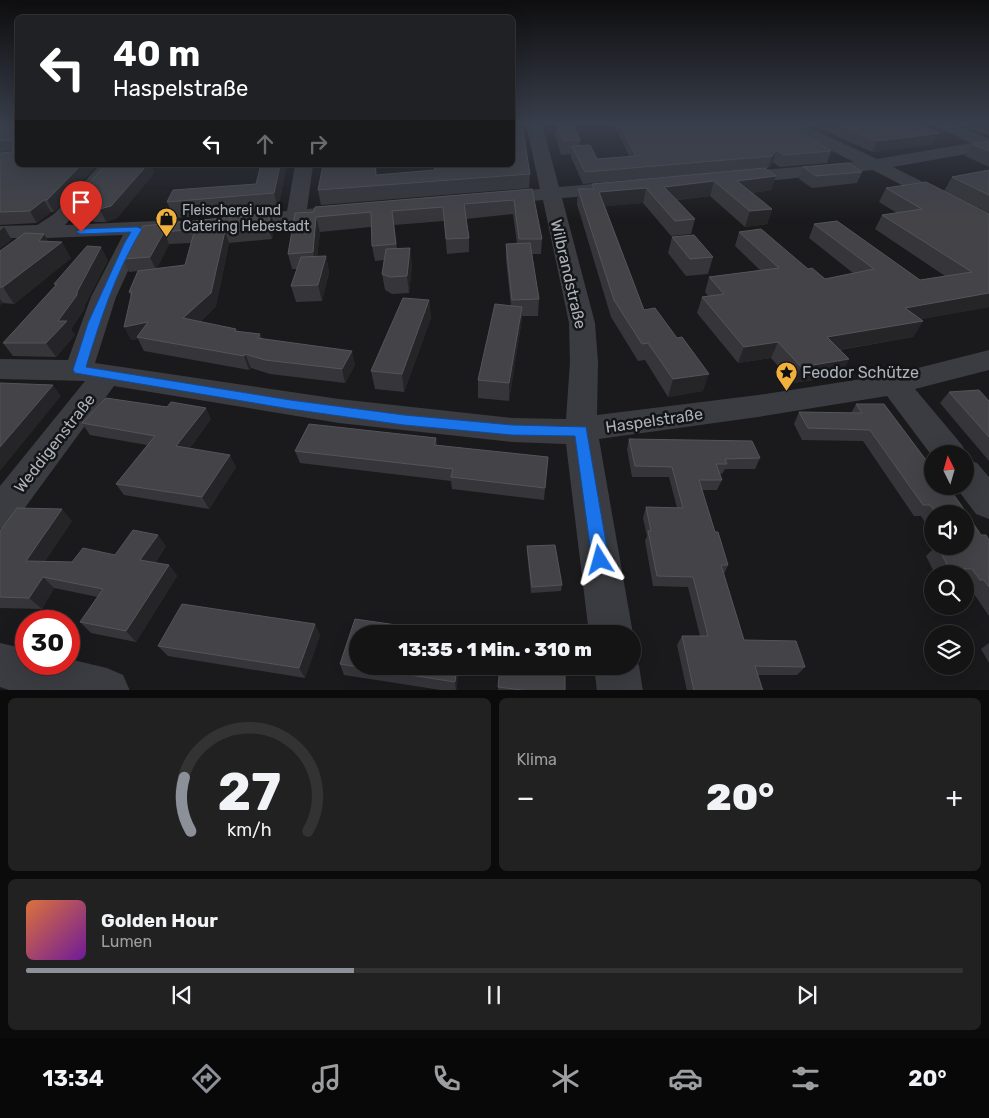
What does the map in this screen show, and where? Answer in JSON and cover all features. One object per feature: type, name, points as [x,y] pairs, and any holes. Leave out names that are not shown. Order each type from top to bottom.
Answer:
[{"type":"street","name":"Wilbrandstraße","points":[[541,156],[582,323],[584,362],[581,430],[610,625]]},
{"type":"street","points":[[856,156],[989,223]]},
{"type":"street","points":[[721,180],[874,165],[924,156]]},
{"type":"street","points":[[0,260],[61,218],[108,167]]},
{"type":"street","points":[[296,216],[304,167]]},
{"type":"street","points":[[475,200],[635,187]]},
{"type":"street","points":[[0,232],[137,229],[353,211]]},
{"type":"street","points":[[93,372],[93,323],[128,244],[137,229]]},
{"type":"street","name":"Haspelstraße","points":[[0,369],[93,372],[290,404],[404,420],[512,430],[560,432],[894,384],[989,360]]},
{"type":"street","name":"Weddigenstraße","points":[[0,513],[93,372]]},
{"type":"street","points":[[894,384],[943,445]]},
{"type":"street","points":[[974,484],[989,503]]},
{"type":"street","points":[[0,665],[107,690]]},
{"type":"street","points":[[618,675],[620,690]]},
{"type":"building","points":[[0,156],[15,156],[15,167],[79,167],[47,200],[44,200],[30,211],[0,212]]},
{"type":"building","points":[[515,156],[527,156],[530,174],[318,190],[323,167],[375,167],[376,175],[435,170],[434,167],[515,167]]},
{"type":"building","points":[[577,156],[596,156],[597,159],[633,156],[770,156],[585,172]]},
{"type":"building","points":[[849,163],[862,172],[816,176],[803,167]]},
{"type":"building","points":[[104,167],[145,167],[111,206],[89,210],[76,205],[74,199]]},
{"type":"building","points":[[260,167],[280,167],[274,193],[167,202],[173,190],[256,184]]},
{"type":"building","points":[[765,168],[776,176],[737,181],[772,209],[750,211],[714,181],[664,187],[695,219],[675,221],[646,188],[599,192],[644,310],[655,308],[677,338],[682,337],[709,374],[673,379],[648,343],[642,344],[614,300],[578,189],[594,189],[592,184]]},
{"type":"building","points":[[989,170],[989,195],[952,177]]},
{"type":"building","points":[[926,182],[989,214],[989,293],[905,308],[923,321],[827,337],[849,359],[801,367],[778,342],[744,347],[702,297],[724,294],[709,277],[779,268],[739,232],[761,229],[808,269],[812,268],[825,279],[874,269],[814,224],[837,221],[920,280],[972,272],[882,215],[922,209],[886,188]]},
{"type":"building","points":[[532,189],[542,239],[519,239],[514,200],[464,204],[469,238],[446,239],[443,207],[392,211],[396,244],[372,246],[371,212],[316,217],[313,252],[288,254],[295,213],[314,212],[315,207]]},
{"type":"building","points":[[271,213],[268,227],[225,231],[211,293],[183,318],[236,329],[234,331],[260,334],[257,338],[352,351],[342,369],[265,360],[245,354],[244,356],[137,337],[148,322],[124,327],[132,292],[129,292],[138,271],[185,265],[195,229],[164,232],[150,257],[123,259],[143,226]]},
{"type":"building","points":[[25,233],[44,234],[39,241],[62,242],[3,287],[0,287],[0,251]]},
{"type":"building","points":[[694,235],[713,257],[690,259],[672,237]]},
{"type":"building","points":[[530,243],[539,299],[512,300],[506,244]]},
{"type":"building","points":[[87,246],[101,247],[77,295],[58,321],[67,321],[46,343],[3,343],[57,284],[54,284]]},
{"type":"building","points":[[410,248],[407,276],[390,277],[382,274],[386,249]]},
{"type":"building","points":[[326,256],[318,285],[291,286],[301,257]]},
{"type":"building","points":[[403,298],[429,300],[402,374],[371,371]]},
{"type":"building","points":[[495,304],[522,307],[509,383],[478,380]]},
{"type":"building","points":[[0,383],[53,385],[0,447]]},
{"type":"building","points":[[979,390],[989,401],[989,437],[949,392]]},
{"type":"building","points":[[106,398],[167,407],[171,402],[206,408],[176,446],[230,455],[202,497],[116,484],[155,436],[82,423]]},
{"type":"building","points":[[856,404],[884,404],[924,457],[924,495],[954,495],[961,505],[923,505],[870,430],[808,428],[799,412],[862,413]]},
{"type":"building","points":[[309,424],[436,438],[434,445],[548,457],[545,488],[451,477],[453,469],[295,451]]},
{"type":"building","points":[[629,439],[752,441],[760,458],[725,459],[727,464],[716,464],[722,480],[699,480],[715,532],[718,532],[728,565],[721,565],[744,640],[796,641],[805,667],[755,666],[763,690],[694,690],[682,636],[708,636],[693,577],[657,576],[648,531],[651,531],[646,507],[683,508],[672,467],[635,466]]},
{"type":"building","points":[[17,508],[62,509],[26,561],[72,562],[83,548],[115,555],[133,530],[158,535],[140,560],[169,565],[126,631],[80,622],[103,589],[43,577],[29,598],[0,597],[0,531]]},
{"type":"building","points":[[974,524],[981,535],[986,535],[989,540],[989,587],[984,580],[980,580],[974,572],[974,565],[947,565],[942,555],[974,555]]},
{"type":"building","points":[[555,545],[562,585],[532,587],[527,546]]},
{"type":"building","points":[[182,604],[315,624],[299,668],[158,646]]},
{"type":"building","points":[[355,619],[397,625],[353,625]]},
{"type":"building","points":[[349,637],[349,665],[340,664]]},
{"type":"building","points":[[410,675],[456,675],[455,682]]},
{"type":"building","points":[[499,675],[565,675],[565,690],[521,690],[498,687]]},
{"type":"place","name":"Fleischerei und Catering Hebestadt","points":[[166,237]]},
{"type":"place","name":"Feodor Schütze","points":[[786,391]]},
{"type":"route","points":[[81,232],[137,229],[128,244],[93,323],[79,370],[290,404],[404,420],[512,430],[560,432],[581,430],[600,560]]}]
